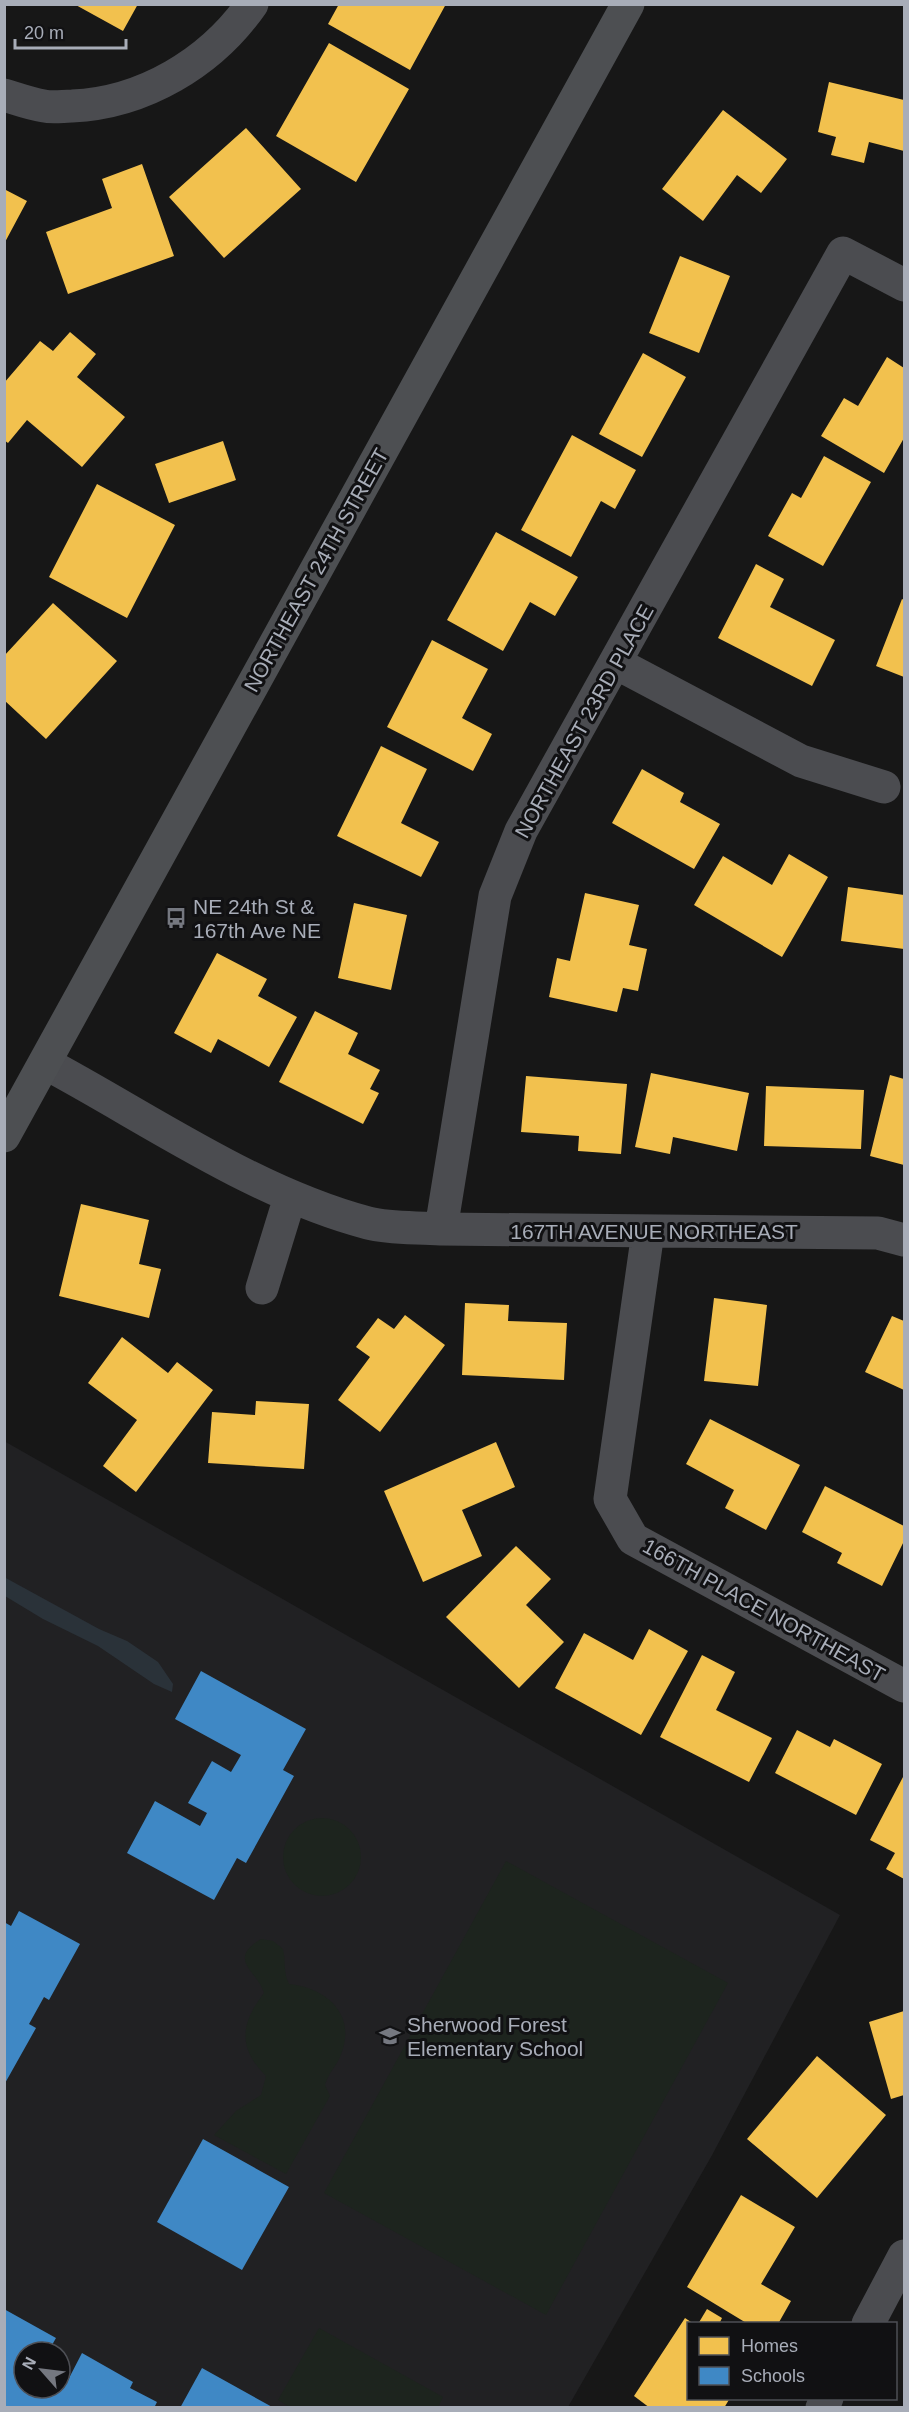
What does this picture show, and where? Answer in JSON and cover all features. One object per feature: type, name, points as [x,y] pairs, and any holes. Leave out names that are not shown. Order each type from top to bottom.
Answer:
[{"type":"main road","name":"NORTHEAST 24TH STREET","points":[[4,1136],[628,4]]},
{"type":"street","points":[[4,95],[45,106],[98,105],[146,91],[188,68],[237,26],[252,4]]},
{"type":"street","name":"NORTHEAST 23RD PLACE","points":[[441,1229],[495,896],[521,831],[843,253],[904,285]]},
{"type":"street","points":[[616,663],[801,761],[884,787]]},
{"type":"street","name":"167TH AVENUE NORTHEAST","points":[[45,1063],[211,1156],[290,1197],[370,1224],[441,1229],[878,1233],[904,1240]]},
{"type":"street","points":[[262,1288],[290,1197]]},
{"type":"street","name":"166TH PLACE NORTHEAST","points":[[648,1232],[610,1498],[633,1539],[904,1686]]},
{"type":"street","points":[[869,2322],[904,2256]]},
{"type":"shaded area","name":"Sherwood Forest Elementary School","points":[[4,1441],[840,1915],[711,2157],[568,2407],[5,2407]]},
{"type":"shaded area","points":[[4,1577],[99,1629],[127,1641],[158,1662],[173,1684],[172,1692],[154,1684],[98,1646],[43,1619],[5,1596]]},
{"type":"shaded area","points":[[322,1818],[337,1821],[350,1829],[358,1842],[361,1857],[358,1872],[350,1885],[337,1893],[322,1896],[307,1893],[294,1885],[286,1872],[283,1857],[286,1842],[294,1829],[307,1821]]},
{"type":"shaded area","points":[[506,1861],[728,1983],[546,2315],[324,2193]]},
{"type":"shaded area","points":[[261,1939],[273,1941],[283,1949],[289,1984],[316,1991],[327,1998],[342,2017],[345,2029],[345,2042],[340,2057],[325,2085],[330,2096],[286,2174],[214,2135],[236,2111],[261,2095],[266,2076],[250,2056],[246,2036],[250,2015],[264,1993],[247,1966],[246,1953]]},
{"type":"shaded area","points":[[319,2328],[443,2397],[438,2407],[291,2408],[278,2400]]},
{"type":"building: Homes","points":[[74,4],[138,4],[123,31]]},
{"type":"building: Homes","points":[[339,4],[446,4],[410,70],[328,24]]},
{"type":"building: Homes","points":[[329,43],[409,89],[356,182],[276,136]]},
{"type":"building: Homes","points":[[829,82],[904,100],[904,151],[869,142],[864,163],[831,155],[836,137],[818,132]]},
{"type":"building: Homes","points":[[723,110],[787,159],[761,193],[737,175],[703,221],[662,189]]},
{"type":"building: Homes","points":[[246,128],[301,189],[224,258],[169,197]]},
{"type":"building: Homes","points":[[142,164],[174,256],[68,294],[46,232],[112,208],[102,179]]},
{"type":"building: Homes","points":[[4,189],[27,201],[4,244]]},
{"type":"building: Homes","points":[[680,256],[730,276],[699,353],[649,333]]},
{"type":"building: Homes","points":[[70,332],[96,354],[77,377],[125,417],[82,467],[27,420],[8,443],[4,440],[4,383],[40,341],[53,351]]},
{"type":"building: Homes","points":[[643,353],[686,377],[642,457],[599,434]]},
{"type":"building: Homes","points":[[887,357],[904,368],[904,438],[884,473],[821,436],[844,398],[858,406]]},
{"type":"building: Homes","points":[[572,435],[636,470],[615,509],[601,501],[571,557],[521,530]]},
{"type":"building: Homes","points":[[223,441],[236,480],[169,503],[155,464]]},
{"type":"building: Homes","points":[[824,456],[871,482],[823,566],[768,536],[792,493],[801,498]]},
{"type":"building: Homes","points":[[97,484],[175,525],[127,618],[49,577]]},
{"type":"building: Homes","points":[[496,532],[578,577],[555,616],[530,602],[503,651],[447,620]]},
{"type":"building: Homes","points":[[756,564],[784,579],[770,607],[835,640],[812,686],[718,638]]},
{"type":"building: Homes","points":[[902,599],[904,600],[904,677],[876,666]]},
{"type":"building: Homes","points":[[53,603],[117,661],[46,739],[4,700],[4,656]]},
{"type":"building: Homes","points":[[432,640],[488,669],[462,718],[492,734],[473,771],[387,727]]},
{"type":"building: Homes","points":[[381,746],[427,769],[401,823],[439,842],[421,877],[337,836]]},
{"type":"building: Homes","points":[[642,769],[684,793],[680,802],[720,824],[694,869],[612,823]]},
{"type":"building: Homes","points":[[789,854],[828,877],[782,957],[694,905],[723,856],[772,885]]},
{"type":"building: Homes","points":[[848,887],[904,895],[904,949],[841,941]]},
{"type":"building: Homes","points":[[585,893],[639,905],[629,945],[647,949],[638,991],[623,988],[617,1012],[549,997],[557,958],[570,961]]},
{"type":"building: Homes","points":[[354,903],[407,915],[391,990],[338,978]]},
{"type":"building: Homes","points":[[217,953],[267,979],[258,996],[297,1017],[269,1067],[218,1039],[211,1053],[174,1033]]},
{"type":"building: Homes","points":[[315,1011],[358,1033],[348,1054],[380,1070],[370,1089],[379,1093],[363,1124],[279,1082]]},
{"type":"building: Homes","points":[[651,1073],[749,1093],[737,1151],[673,1137],[670,1154],[635,1147]]},
{"type":"building: Homes","points":[[890,1075],[904,1079],[904,1165],[870,1156]]},
{"type":"building: Homes","points":[[526,1076],[627,1084],[621,1154],[578,1151],[579,1136],[521,1132]]},
{"type":"building: Homes","points":[[766,1086],[864,1090],[861,1149],[764,1146]]},
{"type":"building: Homes","points":[[81,1204],[149,1220],[139,1264],[161,1269],[149,1318],[59,1296]]},
{"type":"building: Homes","points":[[714,1298],[767,1305],[758,1386],[704,1381]]},
{"type":"building: Homes","points":[[465,1303],[509,1305],[508,1321],[567,1323],[564,1380],[462,1375]]},
{"type":"building: Homes","points":[[405,1315],[445,1345],[380,1432],[338,1400],[370,1357],[356,1347],[378,1318],[394,1329]]},
{"type":"building: Homes","points":[[892,1316],[904,1321],[904,1390],[865,1372]]},
{"type":"building: Homes","points":[[122,1337],[168,1373],[177,1362],[213,1390],[136,1492],[103,1466],[137,1420],[88,1383]]},
{"type":"building: Homes","points":[[256,1401],[309,1404],[304,1469],[208,1463],[212,1412],[255,1415]]},
{"type":"building: Homes","points":[[710,1419],[800,1465],[766,1530],[725,1508],[734,1490],[686,1464]]},
{"type":"building: Homes","points":[[496,1442],[515,1487],[462,1510],[482,1556],[423,1582],[384,1491]]},
{"type":"building: Homes","points":[[825,1486],[904,1526],[904,1541],[882,1586],[837,1563],[842,1553],[802,1532]]},
{"type":"building: Homes","points":[[516,1546],[551,1579],[526,1605],[564,1642],[519,1688],[446,1617]]},
{"type":"building: Homes","points":[[649,1629],[688,1651],[641,1735],[555,1688],[584,1633],[633,1660]]},
{"type":"building: Homes","points":[[702,1655],[735,1672],[716,1710],[772,1738],[749,1782],[660,1737]]},
{"type":"building: Homes","points":[[797,1730],[830,1747],[834,1739],[882,1764],[856,1815],[775,1773]]},
{"type":"building: Homes","points":[[903,1777],[904,1879],[886,1869],[895,1853],[870,1840]]},
{"type":"building: Homes","points":[[904,2011],[904,2095],[891,2099],[869,2022]]},
{"type":"building: Homes","points":[[817,2056],[886,2115],[817,2198],[747,2139]]},
{"type":"building: Homes","points":[[741,2195],[795,2227],[761,2284],[791,2301],[779,2322],[745,2322],[687,2287]]},
{"type":"building: Homes","points":[[707,2309],[722,2318],[720,2322],[699,2322]]},
{"type":"building: Homes","points":[[685,2318],[691,2322],[687,2322],[687,2400],[729,2400],[724,2408],[650,2408],[634,2396]]},
{"type":"building: Schools","points":[[201,1671],[306,1729],[283,1770],[294,1776],[246,1863],[237,1858],[214,1900],[127,1853],[155,1801],[200,1826],[207,1813],[188,1803],[212,1761],[231,1772],[241,1755],[175,1719]]},
{"type":"building: Schools","points":[[19,1911],[80,1944],[49,2000],[44,1997],[29,2024],[36,2028],[4,2085],[4,1922],[11,1926]]},
{"type":"building: Schools","points":[[203,2139],[289,2187],[242,2270],[157,2222]]},
{"type":"building: Schools","points":[[4,2309],[56,2338],[55,2340],[12,2340],[12,2400],[72,2400],[72,2372],[82,2353],[133,2382],[130,2388],[157,2402],[154,2408],[4,2408]]},
{"type":"building: Schools","points":[[202,2368],[274,2408],[180,2408]]},
{"type":"place","name":"NE 24th St & 167th Ave NE","points":[[176,918]]},
{"type":"place","name":"Sherwood Forest Elementary School","points":[[390,2036]]}]
